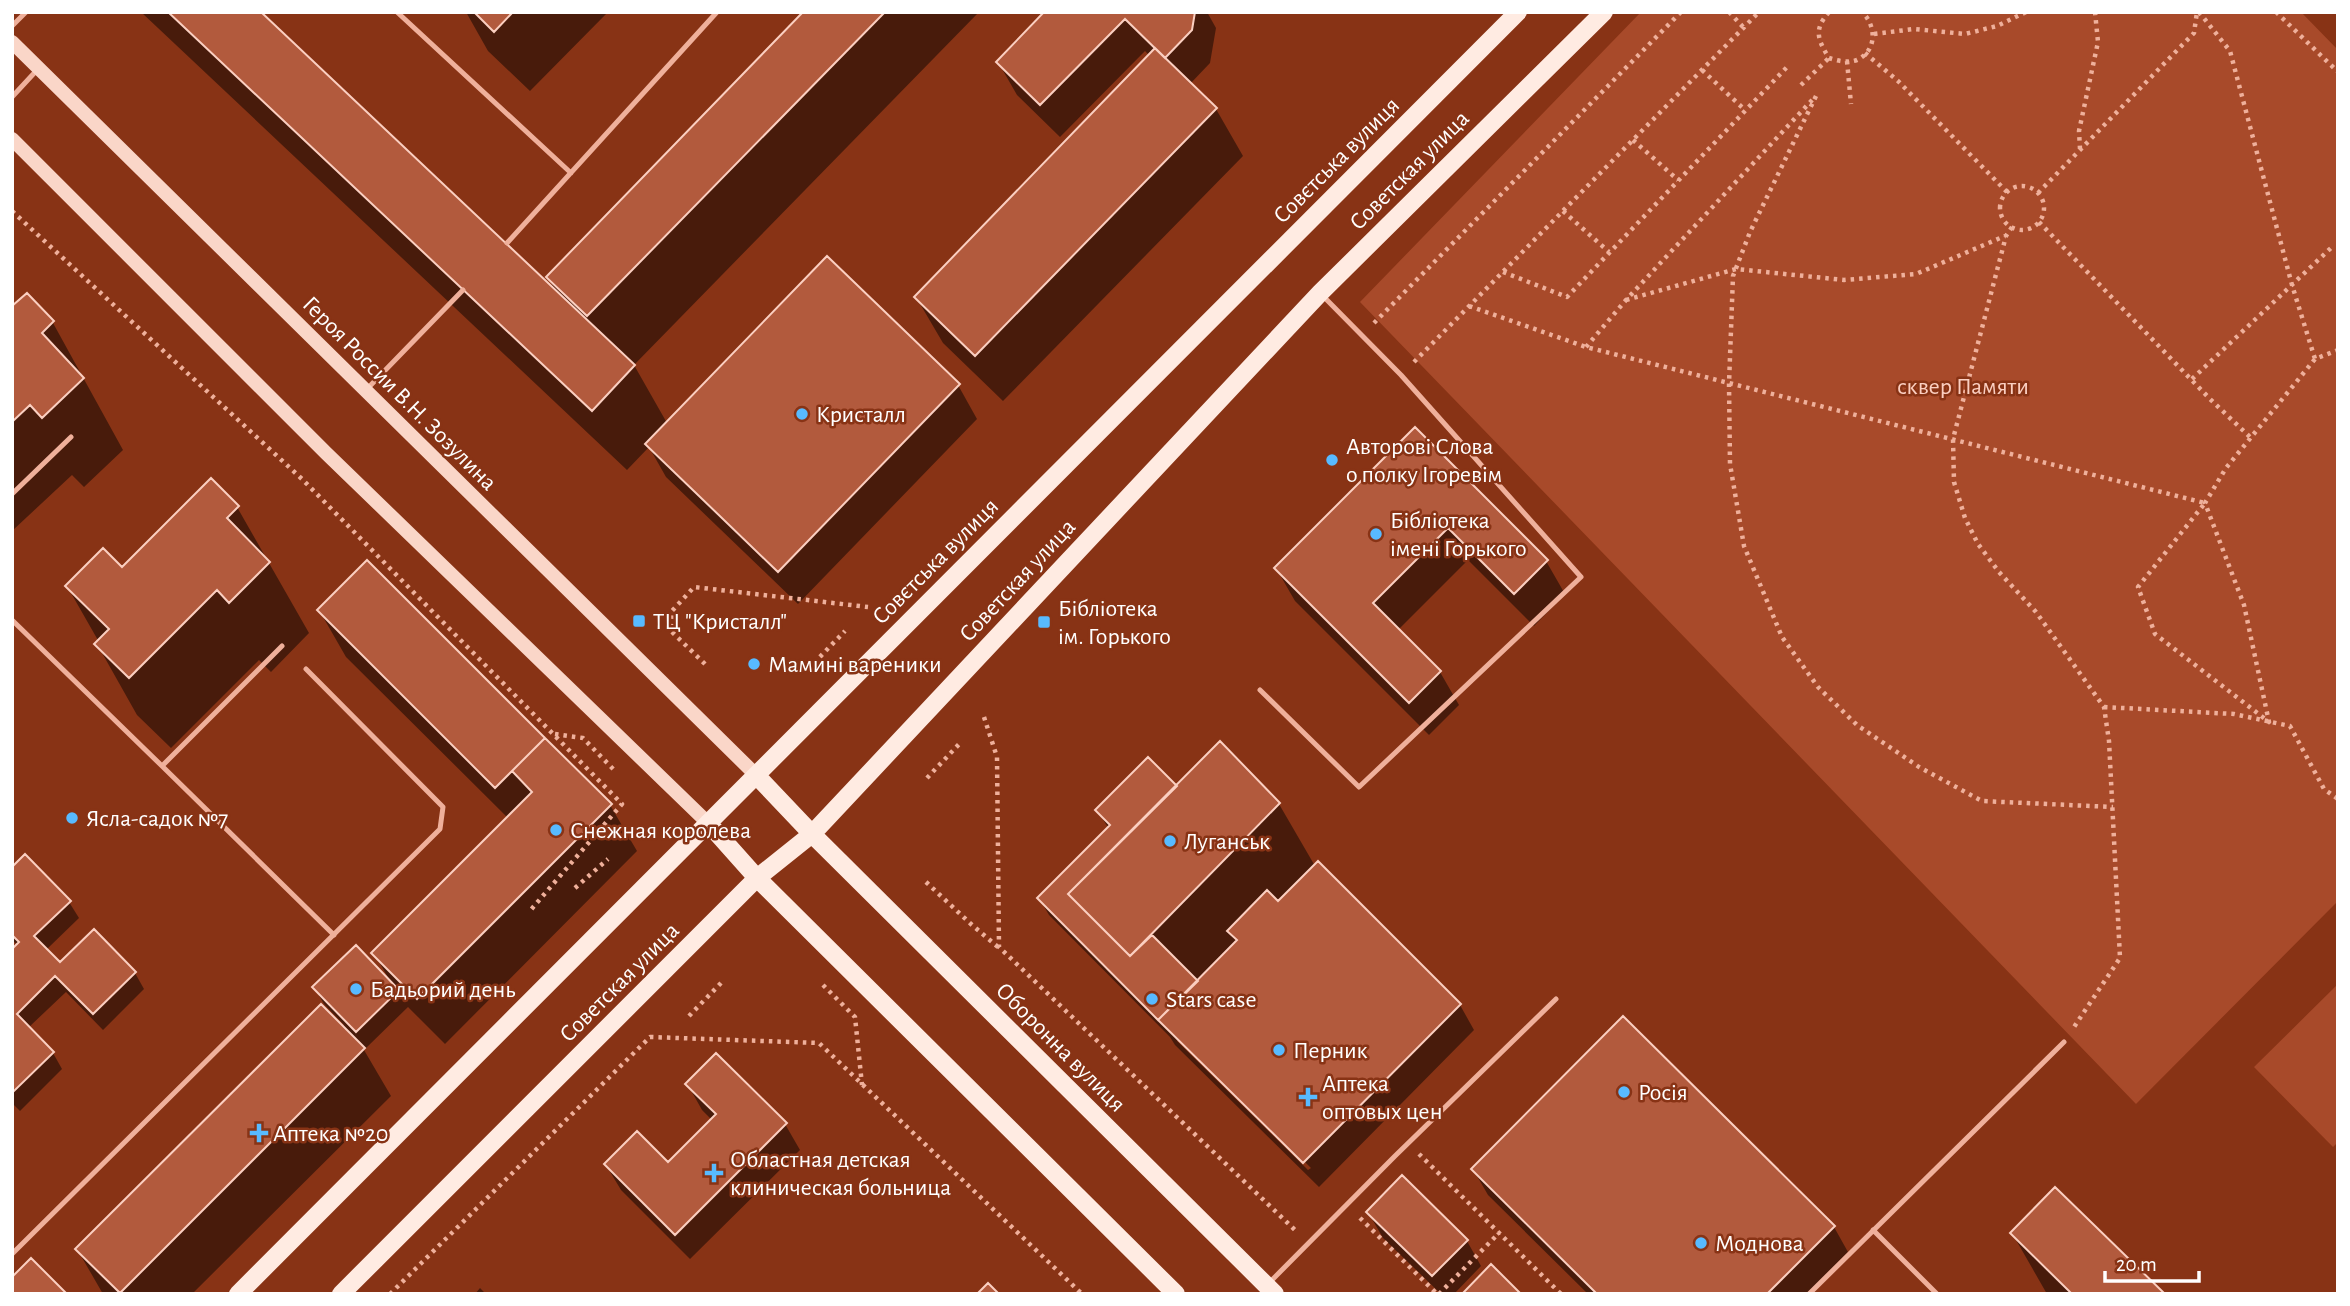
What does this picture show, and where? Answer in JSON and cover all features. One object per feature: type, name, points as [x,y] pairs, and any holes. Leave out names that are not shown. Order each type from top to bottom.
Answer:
[{"type":"main road","name":"Совєтська вулиця","points":[[239,1294],[1518,12]]},
{"type":"main road","name":"Советская улица","points":[[341,1294],[757,878],[812,834],[1320,293],[1604,12]]},
{"type":"main road","name":"Героя России В.Н. Зозулина","points":[[12,42],[756,775]]},
{"type":"main road","points":[[12,139],[326,453],[708,823],[757,878],[1176,1294]]},
{"type":"main road","name":"Оборонна вулиця","points":[[756,775],[812,834],[1271,1289]]},
{"type":"lane","points":[[12,26],[26,12]]},
{"type":"lane","points":[[397,12],[571,173]]},
{"type":"lane","points":[[507,243],[717,12]]},
{"type":"lane","points":[[12,97],[40,67]]},
{"type":"lane","points":[[365,391],[463,290]]},
{"type":"lane","points":[[1260,690],[1359,787],[1581,577],[1401,374],[1320,293]]},
{"type":"lane","points":[[12,494],[71,437]]},
{"type":"lane","points":[[12,620],[334,934]]},
{"type":"lane","points":[[162,766],[282,646]]},
{"type":"lane","points":[[12,1254],[440,829],[443,807],[306,669]]},
{"type":"lane","points":[[1271,1289],[1309,1243],[1556,999]]},
{"type":"lane","points":[[1809,1294],[2064,1042]]},
{"type":"lane","points":[[1873,1230],[1937,1294]]},
{"type":"path","points":[[1362,335],[1681,12]]},
{"type":"path","points":[[1728,12],[1744,27]]},
{"type":"path","points":[[1401,374],[1759,12]]},
{"type":"path","points":[[1829,12],[1819,26],[1819,42],[1829,58],[1847,61],[1857,60],[1869,50],[1874,34],[1866,13]]},
{"type":"path","points":[[1874,34],[1914,29],[1965,34],[1997,26],[2026,12]]},
{"type":"path","points":[[2080,150],[2079,131],[2098,42],[2095,12]]},
{"type":"path","points":[[2038,192],[2194,33],[2198,12]]},
{"type":"path","points":[[2198,12],[2230,51],[2292,285],[2315,359]]},
{"type":"path","points":[[2276,12],[2338,72]]},
{"type":"path","points":[[1865,53],[1898,81],[2007,192]]},
{"type":"path","points":[[1801,85],[1829,58]]},
{"type":"path","points":[[1847,61],[1851,104]]},
{"type":"path","points":[[1503,272],[1567,297],[1787,65]]},
{"type":"path","points":[[1702,70],[1745,110]]},
{"type":"path","points":[[1586,347],[1626,300],[1816,96],[1750,232],[1733,276],[1729,384],[1730,464],[1744,546],[1782,637],[1818,687],[1857,724],[1919,767],[1982,801],[2113,807]]},
{"type":"path","points":[[1633,140],[1678,180]]},
{"type":"path","points":[[2019,186],[2026,186],[2038,192],[2044,204],[2039,222],[2026,229],[2012,227],[2002,218],[2002,197],[2007,192],[2019,186]]},
{"type":"path","points":[[12,211],[302,479],[622,804],[528,912]]},
{"type":"path","points":[[1563,211],[1609,252]]},
{"type":"path","points":[[2039,222],[2251,438]]},
{"type":"path","points":[[2012,227],[2006,236],[1953,439],[1954,482],[1965,518],[1978,544],[1999,572],[2036,612],[2104,707],[2109,741],[2120,958],[2064,1042]]},
{"type":"path","points":[[1626,300],[1736,270],[1844,280],[1916,274],[2006,236]]},
{"type":"path","points":[[2192,379],[2332,247]]},
{"type":"path","points":[[1469,306],[1586,347],[2205,503]]},
{"type":"path","points":[[2269,722],[2155,634],[2138,587],[2205,503],[2226,468],[2315,359],[2338,350]]},
{"type":"path","points":[[2205,503],[2244,605],[2269,722]]},
{"type":"path","points":[[705,664],[671,631],[672,611],[694,587],[868,607]]},
{"type":"path","points":[[814,663],[845,631]]},
{"type":"path","points":[[2104,707],[2234,714],[2290,726],[2324,789],[2338,799]]},
{"type":"path","points":[[984,717],[997,757],[999,947]]},
{"type":"path","points":[[553,734],[583,738],[616,772]]},
{"type":"path","points":[[927,779],[962,741]]},
{"type":"path","points":[[575,888],[608,859]]},
{"type":"path","points":[[926,882],[999,947],[1309,1243]]},
{"type":"path","points":[[689,1016],[721,983]]},
{"type":"path","points":[[823,985],[855,1017],[862,1085]]},
{"type":"path","points":[[390,1294],[650,1037],[819,1043],[1082,1294]]},
{"type":"path","points":[[1415,1150],[1561,1294]]},
{"type":"path","points":[[1347,1205],[1438,1294],[1499,1233]]},
{"type":"green space","name":"сквер Памяти","points":[[1641,12],[2301,12],[2338,50],[2338,901],[2136,1104],[1360,302]]},
{"type":"green space","points":[[2338,984],[2338,1142],[2333,1147],[2254,1067]]},
{"type":"building","points":[[168,12],[261,12],[635,365],[592,411]]},
{"type":"building","points":[[474,12],[513,12],[494,32]]},
{"type":"building","points":[[803,12],[885,12],[587,316],[546,277]]},
{"type":"building","points":[[1044,12],[1195,12],[1192,30],[1165,58],[1125,19],[1040,105],[996,62]]},
{"type":"building","points":[[1155,48],[1217,108],[975,356],[914,297]]},
{"type":"building","name":"Кристалл","points":[[827,256],[960,384],[778,572],[645,444]]},
{"type":"building","points":[[27,293],[54,321],[42,333],[84,378],[42,418],[30,405],[12,422],[12,306]]},
{"type":"building","points":[[1415,427],[1548,560],[1514,594],[1448,528],[1373,603],[1441,671],[1409,703],[1274,568]]},
{"type":"building","points":[[211,478],[239,506],[227,518],[270,562],[229,603],[217,590],[129,678],[94,644],[109,629],[65,586],[103,548],[122,567]]},
{"type":"building","points":[[367,560],[545,738],[495,788],[317,610]]},
{"type":"building","points":[[545,738],[612,804],[417,999],[371,953],[532,792],[512,771]]},
{"type":"building","points":[[1220,741],[1280,803],[1130,956],[1068,894]]},
{"type":"building","points":[[1148,757],[1177,786],[1068,894],[1130,956],[1152,935],[1198,981],[1158,1020],[1037,898],[1110,825],[1095,810]]},
{"type":"building","points":[[25,854],[71,901],[34,936],[60,962],[94,929],[136,972],[93,1014],[55,976],[17,1014],[54,1052],[12,1093],[12,949],[19,942],[12,935],[12,867]]},
{"type":"building","points":[[1318,861],[1461,1004],[1303,1163],[1158,1020],[1237,940],[1227,931],[1267,890],[1278,901]]},
{"type":"building","name":"Бадьорий день","points":[[356,945],[399,990],[356,1032],[312,987]]},
{"type":"building","points":[[321,1004],[365,1048],[120,1293],[75,1249]]},
{"type":"building","name":"Росія","points":[[1623,1016],[1835,1226],[1767,1294],[1597,1294],[1471,1169]]},
{"type":"building","points":[[716,1053],[787,1123],[675,1235],[604,1164],[637,1131],[668,1162],[716,1114],[685,1084]]},
{"type":"building","points":[[1402,1175],[1468,1240],[1432,1276],[1366,1212]]},
{"type":"building","points":[[2055,1187],[2165,1294],[2072,1294],[2010,1233]]},
{"type":"building","points":[[31,1258],[67,1294],[12,1294],[12,1277]]},
{"type":"building","points":[[1491,1264],[1521,1294],[1462,1294]]},
{"type":"building","points":[[988,1283],[999,1294],[977,1294]]},
{"type":"place","name":"Кристалл","points":[[802,414]]},
{"type":"place","name":"Авторові Слова о полку Ігоревім","points":[[1332,460]]},
{"type":"place","name":"Бібліотека імені Горького","points":[[1376,534]]},
{"type":"place","name":"ТЦ \"Кристалл\"","points":[[639,621]]},
{"type":"place","name":"Бібліотека ім. Горького","points":[[1044,622]]},
{"type":"place","name":"Мамині вареники","points":[[754,664]]},
{"type":"place","name":"Ясла-садок №7","points":[[72,818]]},
{"type":"place","name":"Снежная королева","points":[[556,830]]},
{"type":"place","name":"Луганськ","points":[[1170,841]]},
{"type":"place","name":"Бадьорий день","points":[[356,989]]},
{"type":"place","name":"Stars case","points":[[1152,999]]},
{"type":"place","name":"Перник","points":[[1279,1050]]},
{"type":"place","name":"Росія","points":[[1624,1092]]},
{"type":"place","name":"Аптека оптовых цен","points":[[1308,1097]]},
{"type":"place","name":"Аптека №20","points":[[259,1133]]},
{"type":"place","name":"Областная детская клиническая больница","points":[[714,1173]]},
{"type":"place","name":"Моднова","points":[[1701,1243]]}]
